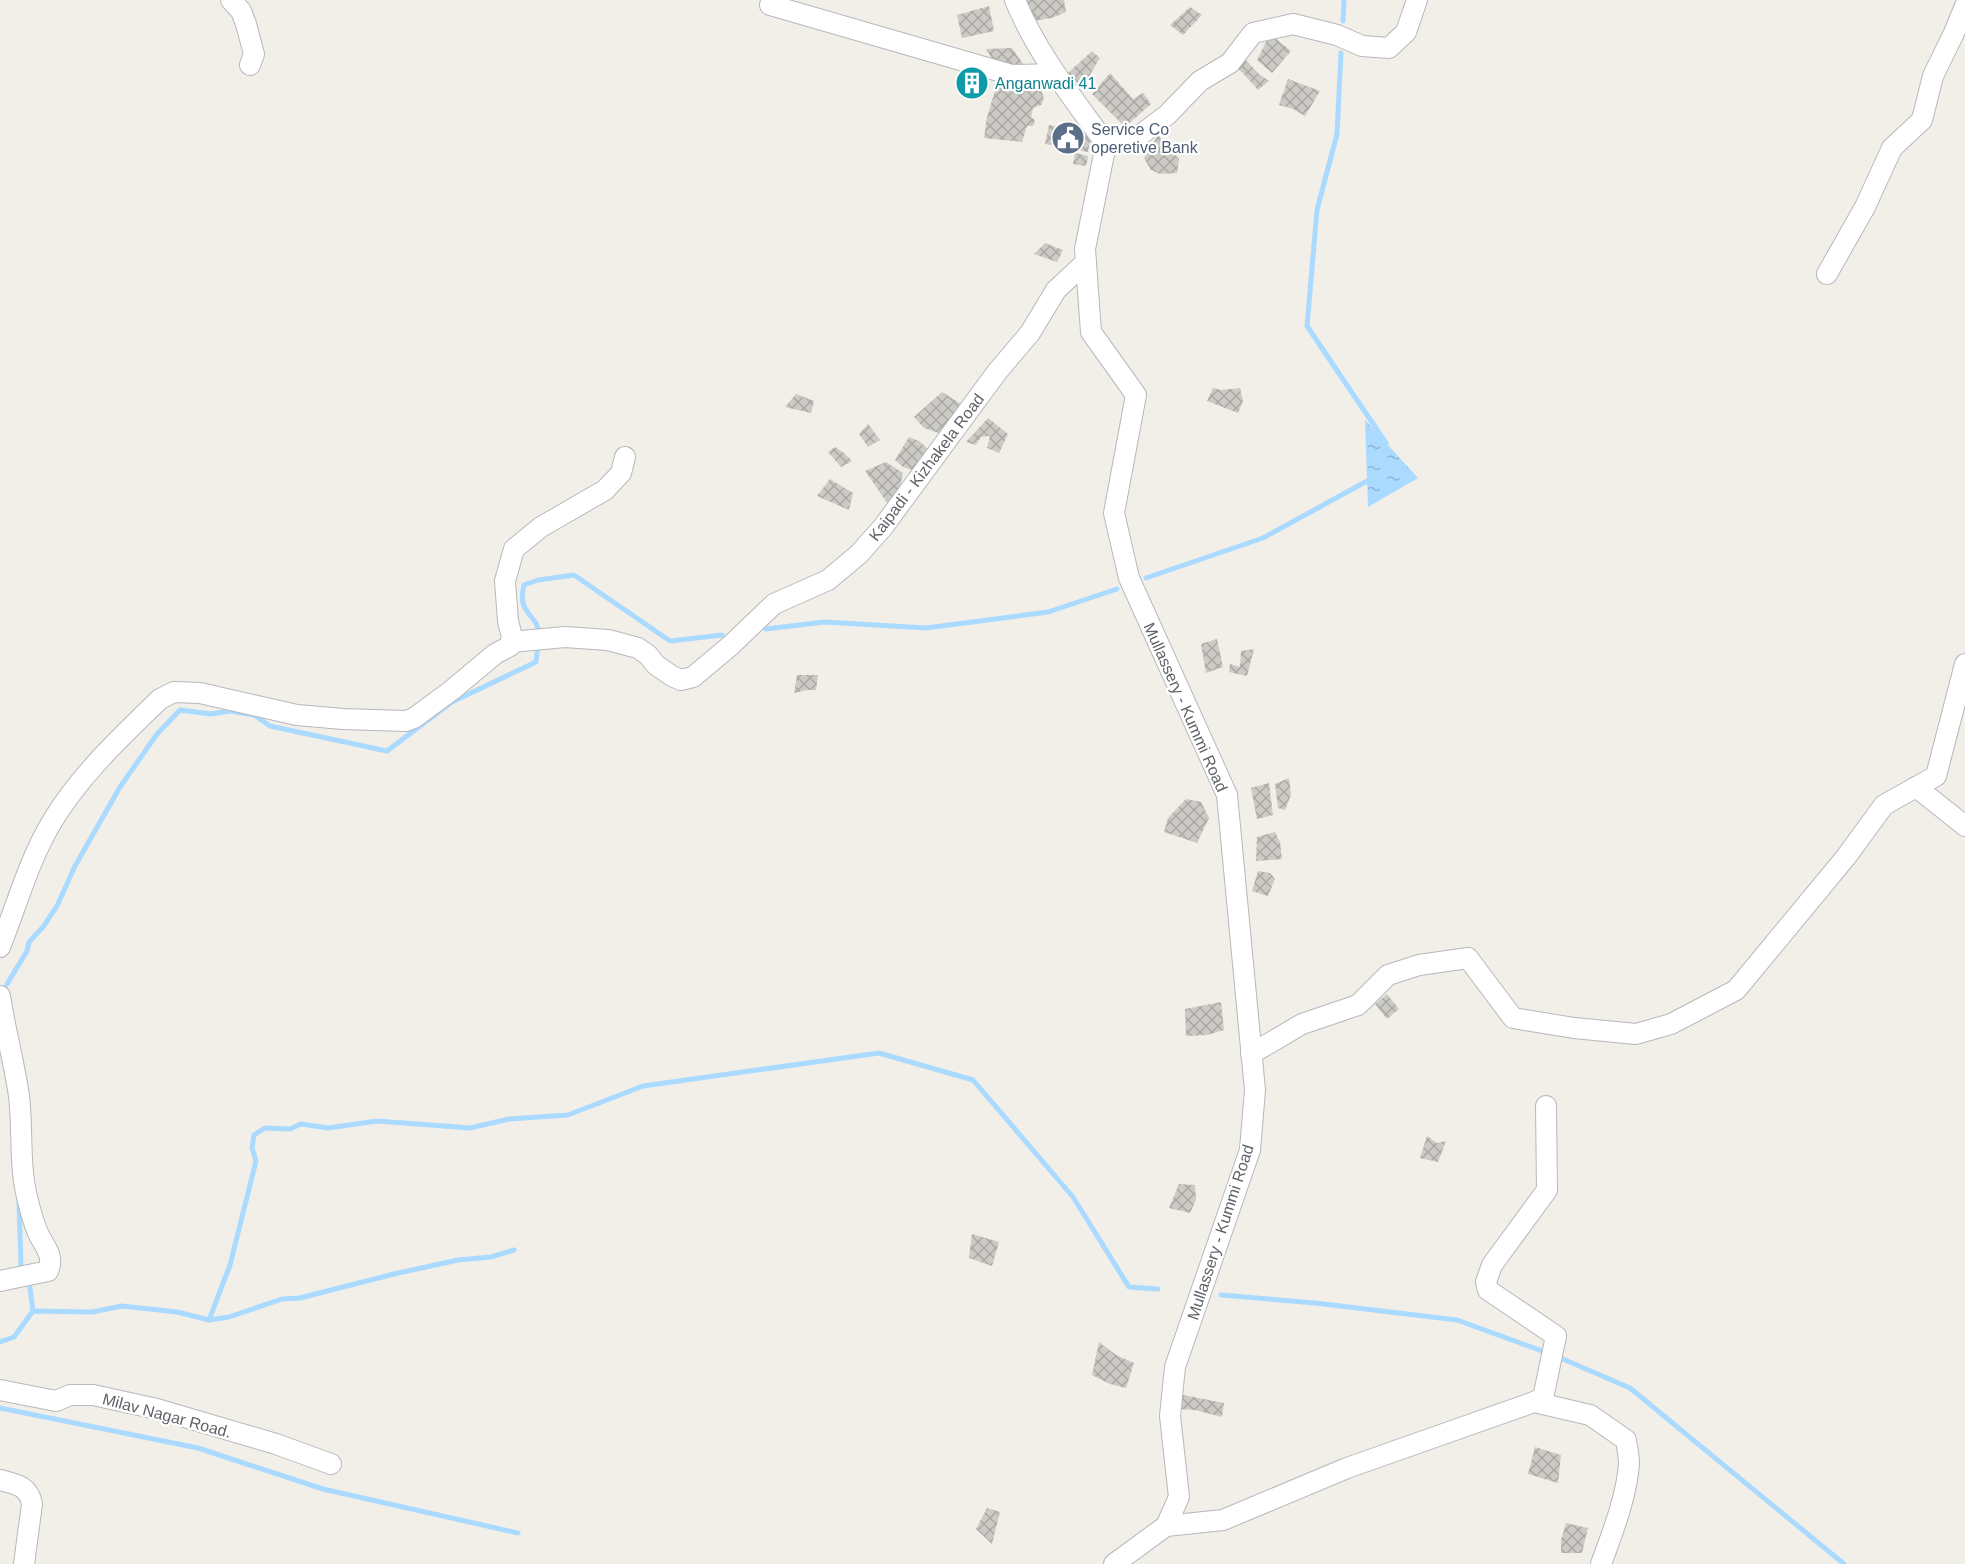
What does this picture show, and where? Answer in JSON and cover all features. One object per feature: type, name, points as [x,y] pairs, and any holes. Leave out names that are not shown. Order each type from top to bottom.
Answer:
[{"type":"street","points":[[231,0],[241,11],[250,40],[254,54],[250,65]]},
{"type":"street","points":[[1015,0],[1055,74],[1106,144],[1135,139],[1167,115],[1200,81],[1230,63],[1253,33],[1293,24],[1337,35],[1362,46],[1389,48],[1406,32],[1417,0]]},
{"type":"street","points":[[770,5],[1012,75],[1055,74]]},
{"type":"street","points":[[1827,274],[1865,207],[1892,148],[1922,120],[1932,76],[1965,6]]},
{"type":"street","name":"Mullassery - Kummi Road","points":[[1106,144],[1085,249],[1091,332],[1136,395],[1114,513],[1129,578],[1227,795],[1255,1090],[1250,1150],[1175,1367],[1170,1416],[1179,1497],[1166,1526],[1114,1564]]},
{"type":"street","name":"Kaipadi - Kizhakela Road","points":[[506,646],[565,637],[608,640],[638,648],[656,665],[681,680],[693,677],[774,604],[828,580],[859,554],[890,518],[997,372],[1030,333],[1056,290],[1086,262]]},
{"type":"street","points":[[0,947],[28,872],[53,820],[87,773],[166,694],[200,693],[297,715],[406,721],[414,718],[506,646],[505,581],[514,549],[541,526],[605,490],[621,473],[625,457]]},
{"type":"street","points":[[1251,1054],[1302,1024],[1358,1005],[1388,975],[1419,965],[1468,957],[1513,1018],[1574,1028],[1636,1034],[1671,1024],[1736,990],[1846,857],[1884,805],[1936,776],[1965,664]]},
{"type":"street","points":[[1917,787],[1965,826]]},
{"type":"street","points":[[0,996],[4,1027],[19,1096],[23,1181],[38,1232],[51,1258],[48,1271],[7,1280]]},
{"type":"street","points":[[1166,1526],[1223,1520],[1347,1468],[1543,1398],[1556,1336],[1488,1290],[1486,1282],[1492,1265],[1547,1190],[1546,1106]]},
{"type":"street","name":"Milav Nagar Road.","points":[[0,1390],[56,1401],[70,1395],[93,1395],[157,1409],[276,1444],[331,1464]]},
{"type":"street","points":[[1534,1402],[1590,1415],[1626,1440],[1629,1463],[1623,1492],[1612,1534],[1600,1564]]},
{"type":"street","points":[[0,1480],[21,1485],[31,1496],[32,1504],[24,1564]]},
{"type":"water","points":[[1365,420],[1418,478],[1368,507]]},
{"type":"building","points":[[1024,0],[1064,0],[1066,12],[1052,18],[1034,21]]},
{"type":"building","points":[[989,6],[994,31],[962,38],[957,15]]},
{"type":"building","points":[[1190,7],[1202,15],[1183,35],[1170,25]]},
{"type":"building","points":[[1270,34],[1291,51],[1272,73],[1257,60]]},
{"type":"building","points":[[1012,48],[1027,70],[998,68],[986,49]]},
{"type":"building","points":[[1092,51],[1100,58],[1082,88],[1068,73]]},
{"type":"building","points":[[1240,54],[1269,81],[1258,90],[1243,73],[1230,63]]},
{"type":"building","name":"Anganwadi 41","points":[[967,72],[980,73],[978,94],[965,93]]},
{"type":"building","points":[[1110,73],[1133,99],[1143,93],[1151,104],[1125,127],[1092,94]]},
{"type":"building","points":[[1288,79],[1320,91],[1305,116],[1279,105]]},
{"type":"building","points":[[1016,85],[1040,86],[1044,99],[1041,105],[1033,108],[1031,117],[1035,120],[1033,126],[1027,126],[1022,142],[984,138],[987,117],[996,88]]},
{"type":"building","name":"Service Co operetive Bank","points":[[1049,125],[1092,133],[1088,152],[1045,144]]},
{"type":"building","points":[[1158,135],[1179,159],[1177,173],[1160,174],[1151,170],[1144,158]]},
{"type":"building","points":[[1075,153],[1088,156],[1086,166],[1073,164]]},
{"type":"building","points":[[1045,243],[1063,250],[1057,262],[1034,254]]},
{"type":"building","points":[[1213,388],[1221,390],[1240,388],[1243,401],[1238,413],[1207,401]]},
{"type":"building","points":[[942,392],[961,404],[939,433],[924,428],[914,417]]},
{"type":"building","points":[[796,394],[814,401],[811,413],[785,407]]},
{"type":"building","points":[[988,418],[1008,434],[999,453],[987,448],[990,436],[981,437],[976,445],[966,442]]},
{"type":"building","points":[[868,424],[880,440],[868,447],[859,434]]},
{"type":"building","points":[[909,437],[919,441],[928,449],[912,470],[903,467],[895,460]]},
{"type":"building","points":[[835,447],[852,461],[841,467],[828,452]]},
{"type":"building","points":[[886,462],[903,473],[900,487],[888,504],[865,471]]},
{"type":"building","points":[[830,479],[853,493],[849,510],[817,496]]},
{"type":"building","points":[[1217,639],[1223,667],[1206,673],[1201,644]]},
{"type":"building","points":[[1254,649],[1247,676],[1229,672],[1230,664],[1240,667],[1241,651]]},
{"type":"building","points":[[797,675],[818,675],[816,690],[794,693]]},
{"type":"building","points":[[1289,778],[1291,795],[1285,810],[1278,808],[1275,784]]},
{"type":"building","points":[[1269,783],[1273,815],[1257,819],[1251,788]]},
{"type":"building","points":[[1186,799],[1201,802],[1209,818],[1197,843],[1164,832],[1168,818]]},
{"type":"building","points":[[1275,832],[1280,842],[1282,859],[1256,861],[1257,837]]},
{"type":"building","points":[[1258,871],[1270,873],[1275,879],[1268,896],[1252,891]]},
{"type":"building","points":[[1387,994],[1399,1009],[1387,1019],[1375,1004]]},
{"type":"building","points":[[1221,1002],[1224,1030],[1207,1035],[1186,1036],[1185,1009]]},
{"type":"building","points":[[1427,1136],[1437,1143],[1446,1141],[1438,1162],[1420,1158]]},
{"type":"building","points":[[1179,1184],[1195,1185],[1196,1200],[1190,1213],[1169,1208]]},
{"type":"building","points":[[972,1234],[999,1242],[992,1266],[969,1258]]},
{"type":"building","points":[[1099,1342],[1116,1355],[1134,1363],[1126,1388],[1110,1384],[1092,1375]]},
{"type":"building","points":[[1178,1394],[1224,1403],[1222,1417],[1195,1410],[1177,1409]]},
{"type":"building","points":[[1535,1447],[1561,1455],[1558,1483],[1528,1474]]},
{"type":"building","points":[[987,1508],[1000,1512],[992,1544],[976,1529]]},
{"type":"building","points":[[1566,1523],[1588,1528],[1582,1553],[1561,1553],[1561,1540]]},
{"type":"waterway","points":[[1343,21],[1344,0]]},
{"type":"waterway","points":[[1341,53],[1337,134],[1317,210],[1307,326],[1386,443]]},
{"type":"waterway","points":[[1146,578],[1263,538],[1367,481]]},
{"type":"waterway","points":[[539,635],[536,623],[523,603],[524,585],[538,580],[574,575],[670,641],[722,635]]},
{"type":"waterway","points":[[766,629],[824,622],[926,628],[1048,612],[1117,589]]},
{"type":"waterway","points":[[1,994],[27,951],[29,942],[43,927],[57,906],[75,866],[120,787],[157,734],[180,710],[211,714],[230,711],[254,715],[270,726],[387,751],[452,702],[536,662],[538,644]]},
{"type":"waterway","points":[[209,1320],[230,1265],[256,1161],[252,1148],[254,1135],[265,1128],[290,1129],[301,1124],[328,1128],[377,1121],[470,1128],[509,1119],[568,1115],[643,1086],[879,1053],[973,1080],[1073,1197],[1129,1287],[1158,1289]]},
{"type":"waterway","points":[[19,1202],[21,1267],[29,1281],[33,1311]]},
{"type":"waterway","points":[[0,1342],[14,1337],[33,1311],[92,1312],[122,1306],[177,1312],[209,1320],[229,1317],[282,1299],[300,1298],[394,1274],[458,1260],[491,1257],[514,1250]]},
{"type":"waterway","points":[[1221,1295],[1315,1303],[1457,1320],[1556,1356],[1630,1388],[1844,1564]]},
{"type":"waterway","points":[[0,1408],[198,1448],[323,1489],[518,1533]]},
{"type":"place","name":"Anganwadi 41","points":[[972,83]]},
{"type":"place","name":"Service Co operetive Bank","points":[[1068,138]]}]
